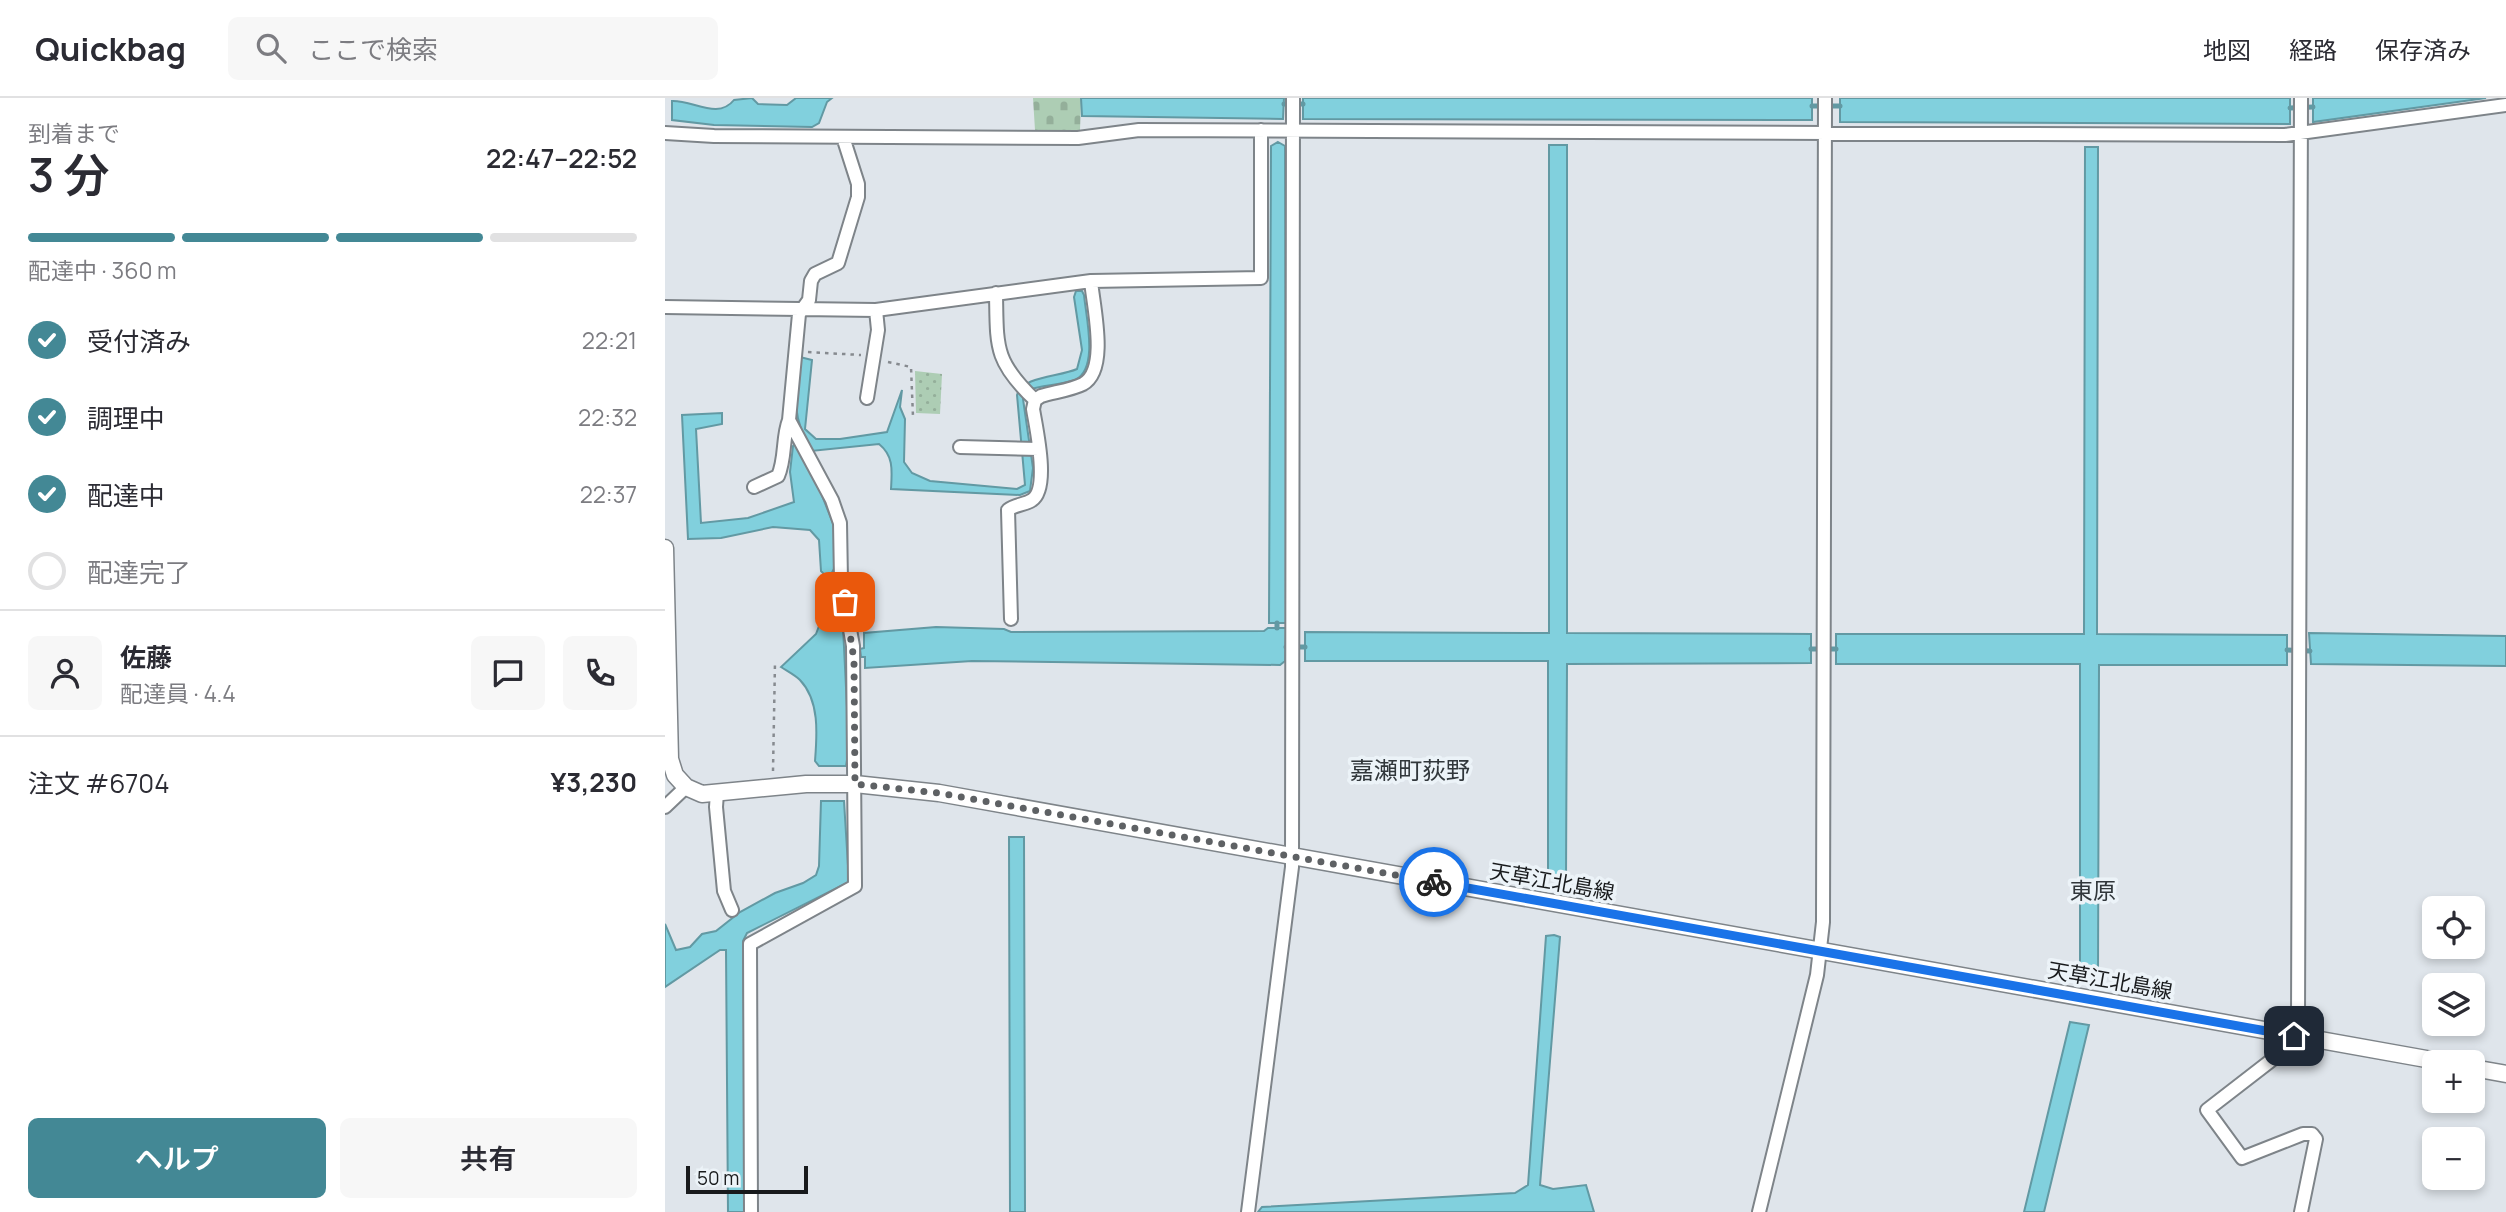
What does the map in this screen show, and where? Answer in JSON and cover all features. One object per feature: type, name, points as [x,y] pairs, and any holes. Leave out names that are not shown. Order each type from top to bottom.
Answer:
[{"type":"street","points":[[1759,1212],[1817,975],[1823,922],[1825,99]]},
{"type":"street","points":[[2301,99],[2298,1024],[2291,1045],[2207,1111],[2242,1158],[2303,1134],[2312,1134],[2316,1139],[2301,1212]]},
{"type":"street","points":[[1248,1212],[1292,880],[1293,104]]},
{"type":"street","points":[[665,133],[714,136],[1078,138],[1139,130],[2301,134],[2506,106]]},
{"type":"street","points":[[665,307],[876,310],[1091,281],[1261,278],[1261,130]]},
{"type":"street","points":[[754,487],[778,476],[782,466],[799,314],[809,300],[811,281],[815,274],[838,264],[858,197],[858,184],[843,137]]},
{"type":"street","points":[[1027,393],[1041,396],[1084,383],[1096,368],[1098,346],[1091,281]]},
{"type":"street","points":[[996,293],[997,340],[1004,366],[1027,393],[1033,409],[1041,477],[1037,495],[1031,501],[1014,505],[1008,510],[1010,619]]},
{"type":"street","points":[[867,398],[878,330],[876,310]]},
{"type":"street","points":[[751,1212],[750,944],[855,886],[852,796],[855,784],[854,660],[841,580],[840,523],[832,500],[789,420]]},
{"type":"street","points":[[960,447],[1039,449]]},
{"type":"street","points":[[665,548],[670,760],[675,775],[686,787],[665,807]]},
{"type":"street","name":"天草江北島線","points":[[686,787],[702,794],[773,787],[855,784],[939,793],[2422,1058]]},
{"type":"street","points":[[717,793],[724,891],[732,910]]},
{"type":"street","points":[[2485,1070],[2506,1073]]},
{"type":"path","points":[[773,787],[775,662]]},
{"type":"green space","points":[[1033,98],[1081,98],[1080,130],[1035,130]]},
{"type":"green space","points":[[915,371],[942,374],[940,414],[916,413]]},
{"type":"water","points":[[752,98],[758,104],[787,105],[796,98],[832,98],[827,102],[819,123],[812,127],[714,125],[672,120],[672,101],[713,109],[728,106],[734,100]]},
{"type":"water","points":[[1081,98],[1284,98],[1283,119],[1082,116]]},
{"type":"water","points":[[1303,98],[1812,98],[1812,120],[1303,119]]},
{"type":"water","points":[[1840,98],[2290,98],[2290,124],[1840,122]]},
{"type":"water","points":[[2313,98],[2486,98],[2313,122]]},
{"type":"water","points":[[1278,142],[1285,146],[1286,623],[1269,623],[1271,146]]},
{"type":"water","points":[[1549,145],[1567,145],[1567,633],[1811,634],[1811,663],[1567,664],[1566,878],[1548,875],[1548,661],[1305,661],[1305,632],[1549,633]]},
{"type":"water","points":[[2085,147],[2098,147],[2097,634],[2287,635],[2287,665],[2099,665],[2098,976],[2080,974],[2080,664],[1836,664],[1836,634],[2084,634]]},
{"type":"water","points":[[1076,291],[1082,291],[1084,295],[1089,342],[1087,365],[1075,380],[1026,391],[1023,399],[1033,468],[1030,491],[1020,495],[891,489],[890,459],[879,444],[811,451],[797,416],[800,357],[812,360],[805,429],[816,439],[840,439],[887,432],[902,390],[900,407],[905,419],[904,462],[912,473],[930,481],[1017,489],[1025,485],[1017,395],[1026,384],[1077,369],[1082,350],[1074,297]]},
{"type":"water","points":[[722,413],[722,424],[696,429],[701,523],[748,518],[794,502],[790,472],[795,444],[821,493],[834,526],[835,567],[830,583],[837,592],[843,627],[849,748],[846,766],[819,766],[815,761],[816,719],[811,698],[800,680],[781,667],[816,634],[822,618],[826,576],[821,571],[819,540],[810,530],[773,527],[721,538],[688,539],[682,415]]},
{"type":"water","points":[[936,627],[1004,629],[1011,632],[1264,631],[1268,628],[1286,628],[1285,661],[1280,665],[972,661],[865,668],[865,657],[861,657],[860,649],[864,648],[864,633]]},
{"type":"water","points":[[2309,633],[2506,636],[2506,666],[2311,664]]},
{"type":"water","points":[[821,801],[844,801],[849,882],[747,933],[743,941],[746,1212],[728,1212],[726,950],[720,950],[665,987],[665,924],[676,950],[690,947],[702,934],[716,931],[740,912],[816,875],[819,866]]},
{"type":"water","points":[[1009,837],[1024,837],[1025,1212],[1010,1212]]},
{"type":"water","points":[[1546,936],[1560,937],[1540,1185],[1553,1189],[1586,1185],[1594,1212],[1258,1212],[1262,1207],[1515,1193],[1528,1185]]},
{"type":"water","points":[[2070,1022],[2089,1025],[2044,1212],[2024,1212]]},
{"type":"waterway","points":[[1284,104],[1303,104]]},
{"type":"waterway","points":[[1812,106],[1840,106]]},
{"type":"waterway","points":[[2290,108],[2313,107]]},
{"type":"waterway","points":[[1277,623],[1277,628]]},
{"type":"waterway","points":[[1286,647],[1305,647]]},
{"type":"waterway","points":[[1811,649],[1836,649]]},
{"type":"waterway","points":[[2287,650],[2310,651]]},
{"type":"way so far","points":[[845,602],[854,660],[855,784],[939,793],[1434,882]]},
{"type":"district","name":"嘉瀬町荻野","points":[[1410,771]]},
{"type":"district","name":"東原","points":[[2093,891]]},
{"type":"route","points":[[1434,882],[2294,1036]]}]
